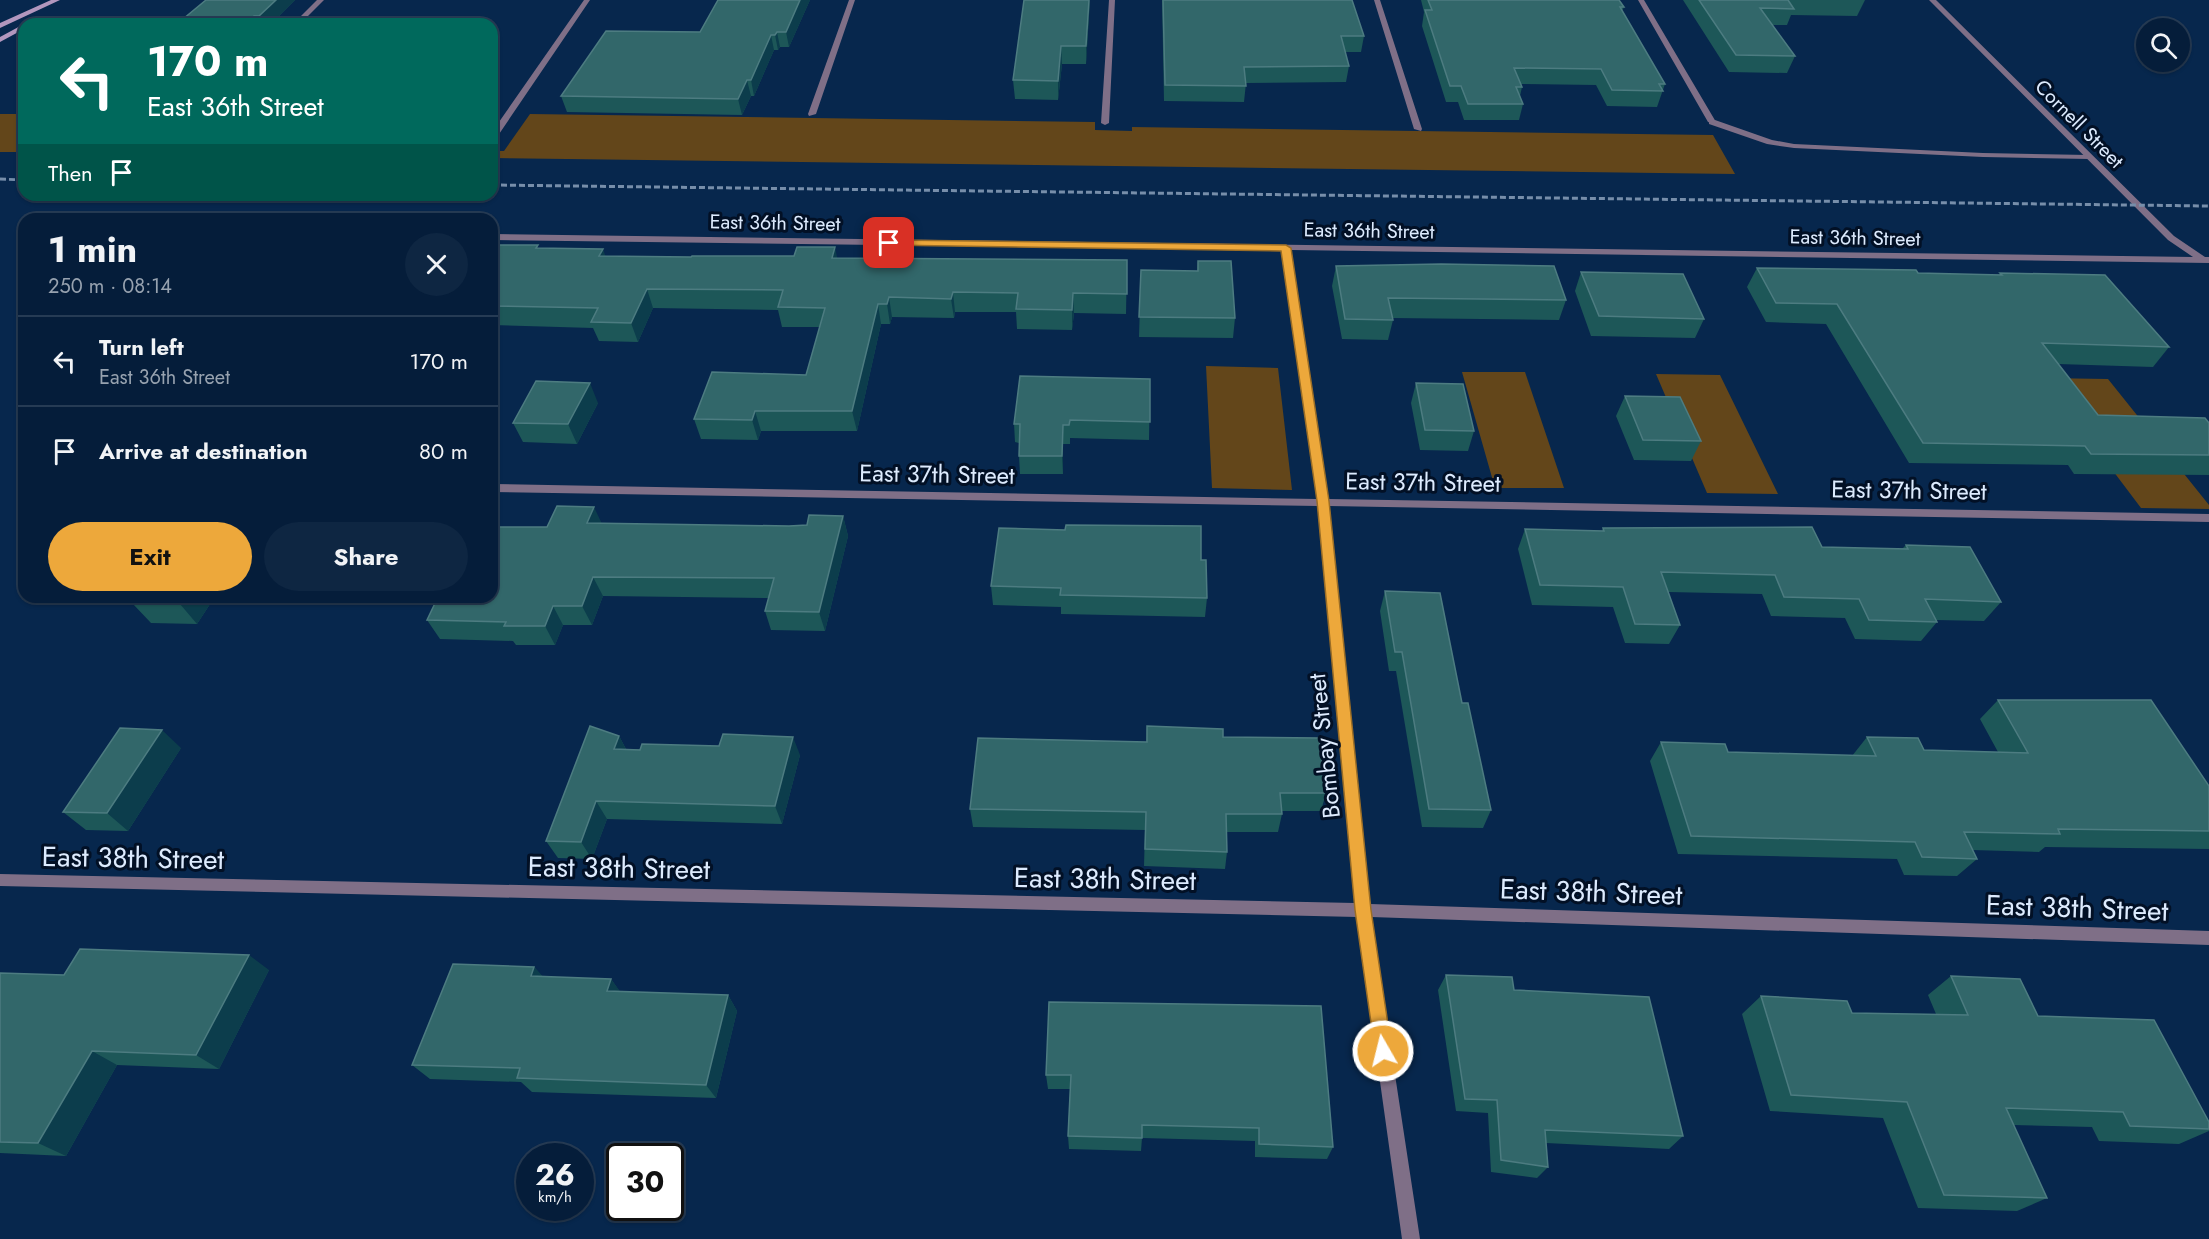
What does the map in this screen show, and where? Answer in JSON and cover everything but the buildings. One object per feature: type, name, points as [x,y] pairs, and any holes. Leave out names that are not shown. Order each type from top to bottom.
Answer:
[{"type":"street","points":[[0,26],[15,17],[47,6],[57,0]]},
{"type":"street","points":[[302,18],[321,0]]},
{"type":"street","points":[[498,129],[587,0]]},
{"type":"street","points":[[812,114],[852,0]]},
{"type":"street","points":[[1105,123],[1112,0]]},
{"type":"street","points":[[1377,0],[1418,129]]},
{"type":"street","points":[[1641,0],[1712,122],[1770,142],[1794,146],[1983,155],[2089,157]]},
{"type":"street","name":"Cornell Street","points":[[1932,0],[2171,238],[2207,261]]},
{"type":"street","points":[[37,18],[47,6]]},
{"type":"street","points":[[0,40],[18,30]]},
{"type":"street","name":"East 36th Street","points":[[498,237],[2207,261]]},
{"type":"street","name":"Bombay Street","points":[[1286,248],[1323,501],[1363,910],[1411,1239]]},
{"type":"street","name":"East 37th Street","points":[[498,488],[2209,518]]},
{"type":"street","name":"East 38th Street","points":[[0,880],[1363,910],[2209,938]]},
{"type":"shaded area","points":[[0,114],[18,114],[18,152],[0,152]]},
{"type":"shaded area","points":[[530,114],[1095,122],[1095,130],[1132,131],[1132,127],[1713,135],[1735,174],[498,158],[498,151],[504,151]]},
{"type":"shaded area","points":[[1206,366],[1278,368],[1292,490],[1212,488]]},
{"type":"shaded area","points":[[1462,372],[1525,372],[1564,488],[1495,488]]},
{"type":"shaded area","points":[[1656,374],[1720,375],[1778,494],[1707,493]]},
{"type":"shaded area","points":[[2043,378],[2108,379],[2209,505],[2209,509],[2141,508]]},
{"type":"railway","points":[[0,179],[18,180]]},
{"type":"railway","points":[[498,185],[2209,206]]},
{"type":"route","points":[[889,243],[1286,248],[1323,501],[1363,910],[1383,1051]]}]
